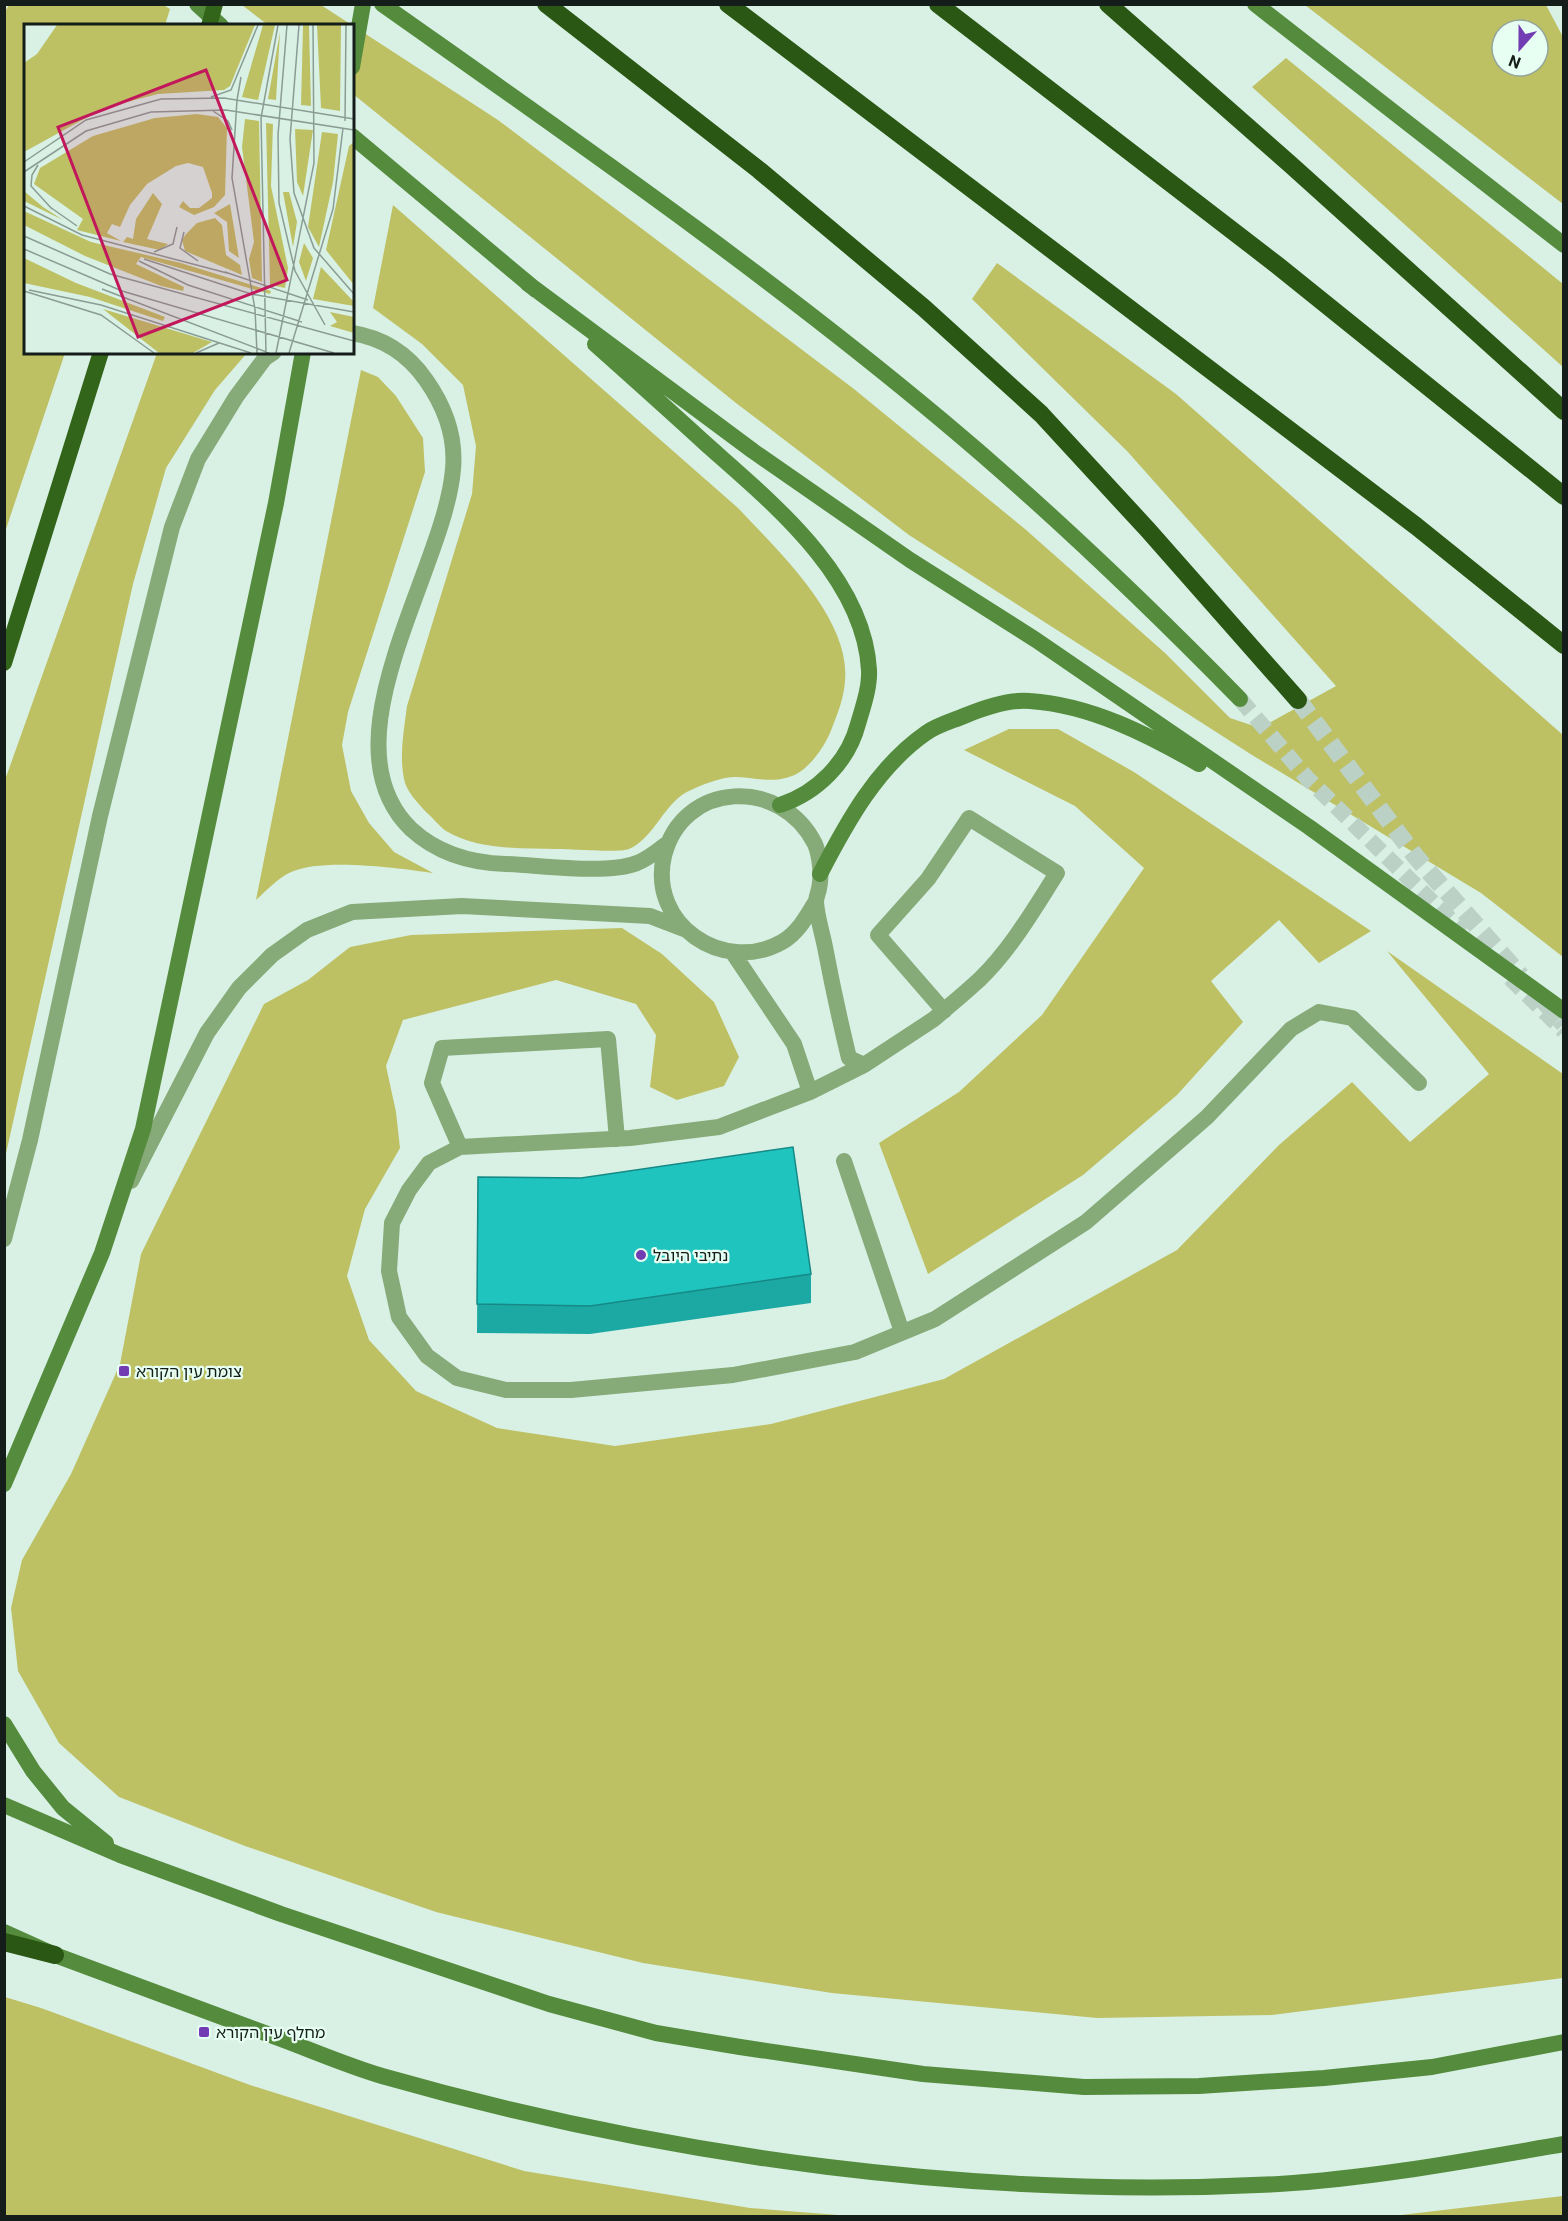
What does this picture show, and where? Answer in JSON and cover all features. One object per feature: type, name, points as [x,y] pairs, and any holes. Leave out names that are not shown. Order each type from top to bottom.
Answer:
[{"type":"highway","points":[[210,24],[215,4]]},
{"type":"highway","points":[[546,4],[759,170],[924,308],[1041,414],[1148,530],[1298,700]]},
{"type":"highway","points":[[728,4],[1416,526],[1563,645]]},
{"type":"highway","points":[[938,4],[1277,265],[1563,496]]},
{"type":"highway","points":[[1107,4],[1291,165],[1563,411]]},
{"type":"highway","points":[[4,663],[100,354]]},
{"type":"highway","points":[[4,1942],[55,1955]]},
{"type":"main road","points":[[196,4],[219,24]]},
{"type":"main road","points":[[354,56],[363,4]]},
{"type":"main road","points":[[382,4],[599,158],[786,296],[943,422],[1055,519],[1156,613],[1240,699]]},
{"type":"main road","points":[[1255,4],[1563,245]]},
{"type":"main road","points":[[354,138],[527,283],[782,512],[828,568],[852,607],[863,640],[869,671],[855,736],[831,773],[814,790],[780,805]]},
{"type":"main road","points":[[527,283],[753,451],[891,547],[1036,640],[1309,827],[1563,1011]]},
{"type":"main road","points":[[4,1484],[71,1329],[117,1209],[143,1129],[276,502],[303,354]]},
{"type":"main road","points":[[820,874],[846,824],[884,771],[927,732],[983,707],[1027,700],[1100,715],[1166,744],[1309,827]]},
{"type":"main road","points":[[4,1724],[33,1771],[63,1808],[120,1855]]},
{"type":"main road","points":[[4,1805],[120,1855],[281,1914],[549,2004],[656,2033],[923,2074],[1084,2087],[1199,2086],[1324,2078],[1432,2067],[1563,2042]]},
{"type":"main road","points":[[4,1932],[55,1955],[379,2075],[523,2112],[699,2147],[905,2177],[1077,2188],[1281,2184],[1421,2169],[1563,2144]]},
{"type":"lane","points":[[354,334],[391,345],[417,367],[447,417],[453,443],[453,469],[447,504],[387,686],[377,727],[381,773],[387,794],[404,821],[422,839],[450,854],[481,863],[608,868],[636,863],[667,844]]},
{"type":"lane","points":[[4,1239],[30,1140],[100,816],[172,527],[198,459],[236,397],[265,358],[271,354]]},
{"type":"lane","points":[[684,929],[670,910],[662,889],[662,866],[667,844],[682,821],[703,805],[728,796],[755,796],[780,805],[801,822],[816,846],[820,874],[816,901],[849,1058],[864,1065]]},
{"type":"lane","points":[[944,1011],[878,934],[928,879],[969,818],[1057,873],[1023,927],[981,978],[944,1011],[864,1065],[810,1092],[719,1127],[617,1139],[460,1147],[429,1163],[409,1190],[392,1223],[389,1271],[399,1317],[427,1356],[457,1378],[506,1390],[571,1390],[733,1375],[855,1352],[935,1319],[1086,1222],[1207,1117],[1290,1029],[1319,1012],[1352,1018],[1419,1083]]},
{"type":"lane","points":[[117,1209],[207,1033],[239,988],[272,955],[307,930],[352,912],[462,906],[650,916],[684,929],[707,945],[733,953],[760,952],[784,942],[803,924],[816,901]]},
{"type":"lane","points":[[733,953],[794,1044],[810,1092]]},
{"type":"lane","points":[[460,1147],[432,1083],[442,1048],[608,1039],[617,1139]]},
{"type":"lane","points":[[844,1161],[902,1332]]},
{"type":"shaded area","points":[[162,4],[170,9],[165,24],[24,24],[24,354],[65,354],[5,532],[4,13],[9,5]]},
{"type":"shaded area","points":[[242,5],[321,5],[350,24],[267,24]]},
{"type":"shaded area","points":[[1305,5],[1546,5],[1563,37],[1563,204]]},
{"type":"shaded area","points":[[354,26],[498,120],[854,389],[1025,529],[1165,653],[1230,718],[1260,728],[1336,686],[1127,451],[972,299],[997,263],[1176,394],[1563,735],[1563,957],[1481,893],[1252,755],[909,535],[736,403],[354,95]]},
{"type":"shaded area","points":[[1286,58],[1563,284],[1563,367],[1252,87]]},
{"type":"shaded area","points":[[393,205],[738,508],[791,565],[808,587],[836,633],[844,657],[845,681],[840,705],[829,735],[816,756],[805,768],[792,776],[777,780],[734,777],[717,780],[691,790],[674,802],[638,844],[629,849],[615,851],[514,848],[471,842],[446,831],[413,797],[405,783],[402,761],[407,706],[472,494],[476,446],[463,385],[422,344],[373,308]]},
{"type":"shaded area","points":[[157,354],[246,354],[215,390],[166,468],[133,584],[5,1158],[5,780]]},
{"type":"shaded area","points":[[361,370],[378,377],[396,396],[423,438],[425,472],[348,712],[342,745],[351,791],[369,823],[394,852],[433,873],[360,865],[302,868],[276,882],[256,900]]},
{"type":"shaded area","points":[[1009,729],[1058,729],[1134,772],[1371,931],[1319,963],[1279,920],[1211,981],[1243,1022],[1177,1095],[1083,1175],[928,1274],[879,1143],[959,1092],[1042,1015],[1144,868],[1075,806],[964,750]]},
{"type":"shaded area","points":[[622,928],[662,954],[714,1002],[739,1057],[724,1086],[677,1100],[650,1087],[656,1035],[636,1004],[556,980],[403,1020],[386,1066],[396,1112],[400,1148],[365,1209],[347,1276],[369,1340],[416,1391],[497,1428],[615,1446],[771,1424],[944,1379],[1177,1250],[1279,1145],[1352,1082],[1410,1142],[1489,1074],[1387,951],[1563,1074],[1563,1978],[1272,2015],[1097,2018],[832,1993],[643,1963],[436,1912],[245,1846],[119,1797],[59,1743],[18,1671],[11,1608],[22,1560],[71,1474],[120,1364],[141,1254],[264,1004],[308,980],[350,947],[411,935]]},
{"type":"shaded area","points":[[5,1997],[41,2008],[250,2085],[524,2171],[750,2208],[851,2216],[5,2216]]},
{"type":"shaded area","points":[[1563,2196],[1563,2216],[1382,2216],[1401,2215]]},
{"type":"building","name":"נתיבי היובל","points":[[793,1147],[811,1274],[590,1306],[477,1304],[478,1177],[581,1178]]},
{"type":"tunnel","points":[[1240,699],[1307,778],[1463,932]]},
{"type":"tunnel","points":[[1298,700],[1416,857],[1521,976]]},
{"type":"tunnel","points":[[1510,978],[1564,1031]]},
{"type":"tunnel","points":[[1542,999],[1564,1024]]},
{"type":"place","name":"נתיבי היובל","points":[[641,1255]]},
{"type":"place","name":"צומת עין הקורא","points":[[124,1371]]},
{"type":"place","name":"מחלף עין הקורא","points":[[204,2032]]}]
